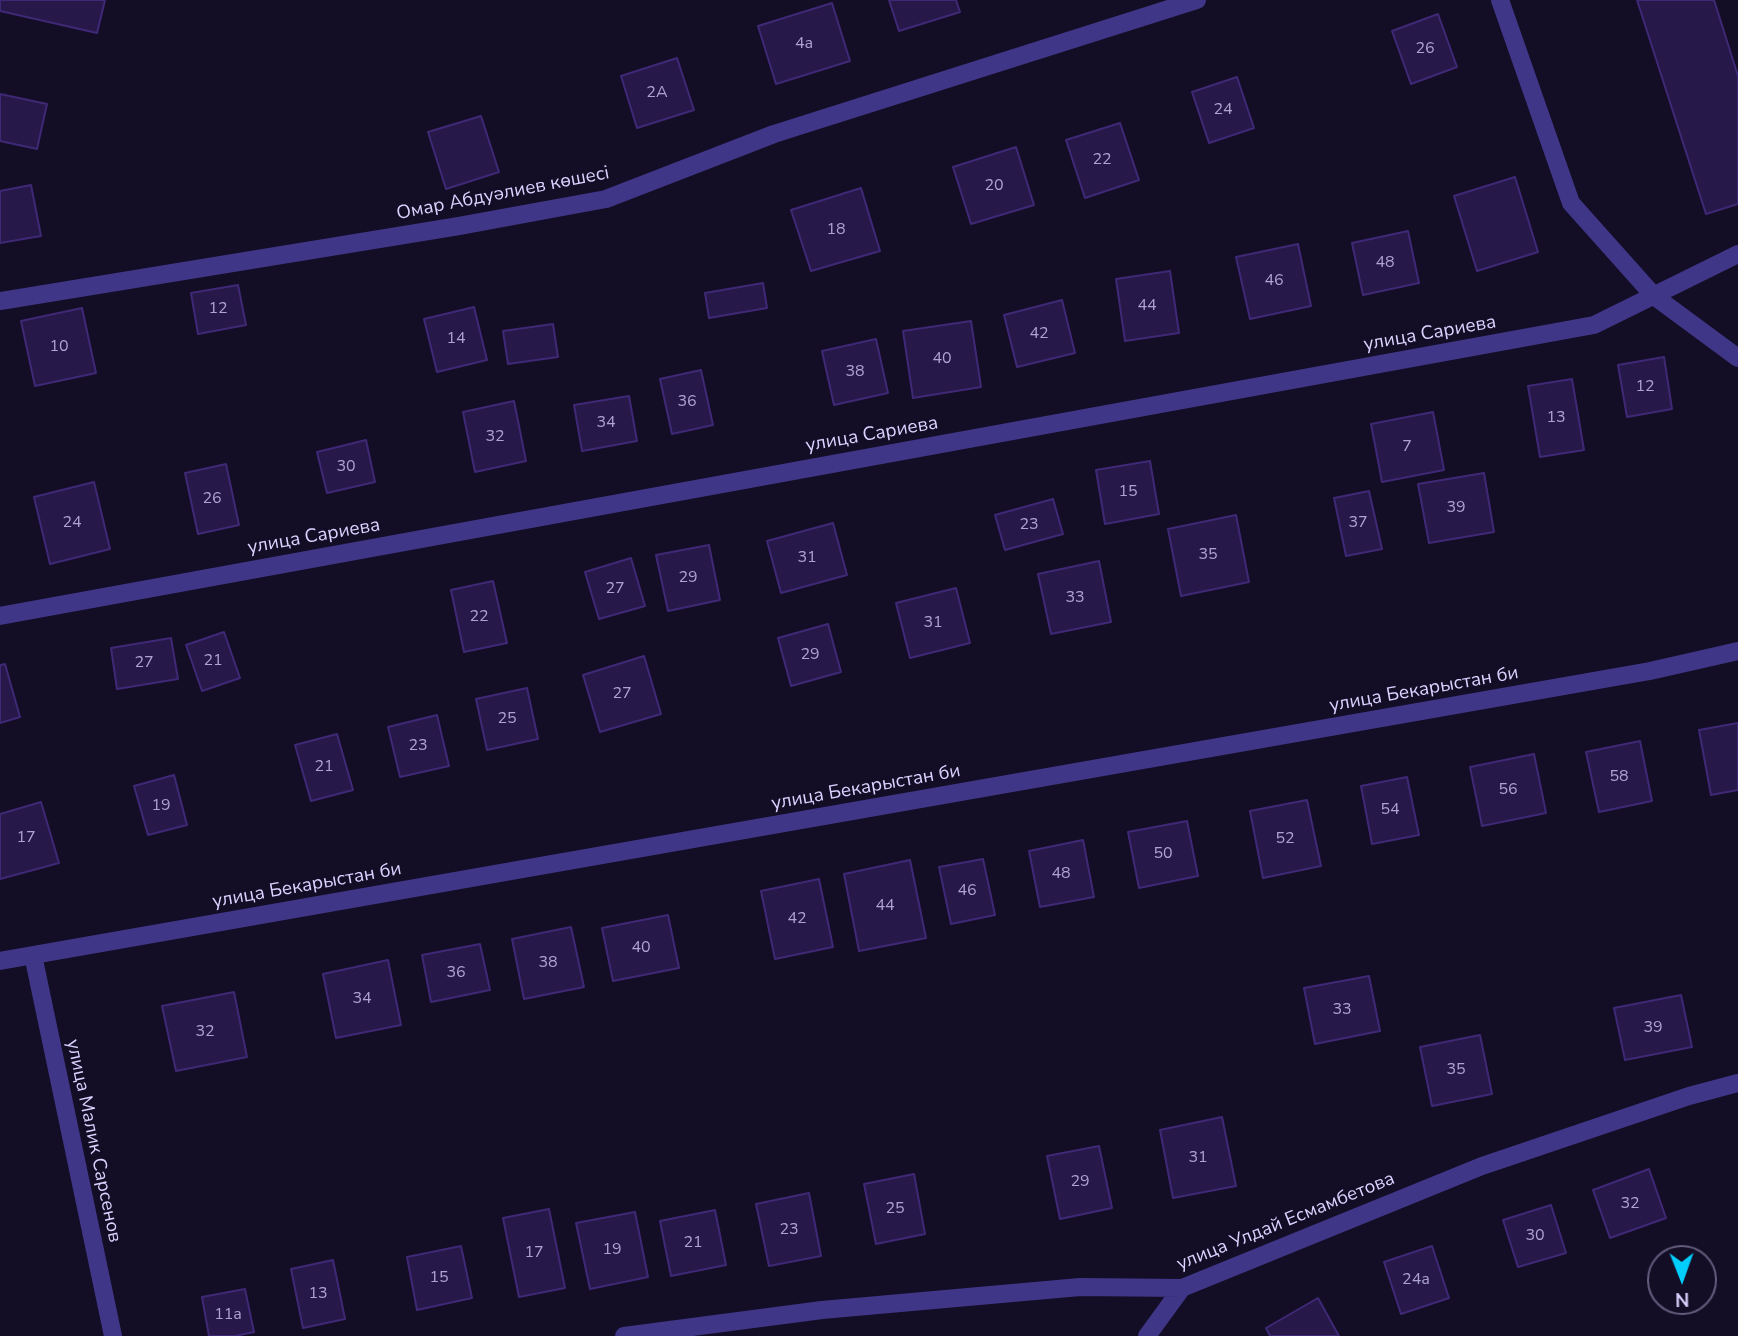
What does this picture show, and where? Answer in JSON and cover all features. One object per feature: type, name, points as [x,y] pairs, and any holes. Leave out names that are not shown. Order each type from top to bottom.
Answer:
[{"type":"street","name":"Омар Абдуәлиев көшесі","points":[[0,301],[459,226],[606,199],[774,134],[1197,0]]},
{"type":"street","points":[[1500,0],[1571,203],[1654,296],[1738,358]]},
{"type":"street","name":"улица Сариева","points":[[0,616],[1594,325],[1738,254]]},
{"type":"street","name":"улица Бекарыстан би","points":[[0,961],[1623,676],[1738,651]]},
{"type":"street","name":"улица Малик Сарсенов","points":[[33,955],[113,1336]]},
{"type":"street","name":"улица Улдай Есмамбетова","points":[[624,1336],[821,1310],[1080,1287],[1182,1287],[1482,1166],[1689,1096],[1738,1083]]},
{"type":"street","points":[[1147,1336],[1182,1287]]},
{"type":"building","points":[[0,0],[105,0],[97,33],[0,11]]},
{"type":"building","points":[[889,0],[956,0],[960,12],[899,31]]},
{"type":"building","points":[[1637,0],[1714,0],[1738,76],[1738,204],[1706,214]]},
{"type":"building","points":[[832,3],[850,61],[776,84],[758,26]]},
{"type":"building","points":[[1438,14],[1457,67],[1411,84],[1392,31]]},
{"type":"building","points":[[677,58],[694,110],[637,128],[621,76]]},
{"type":"building","points":[[1237,77],[1254,128],[1209,143],[1192,92]]},
{"type":"building","points":[[0,94],[47,104],[37,149],[0,141]]},
{"type":"building","points":[[481,116],[499,172],[446,189],[428,132]]},
{"type":"building","points":[[1120,123],[1139,180],[1085,198],[1066,140]]},
{"type":"building","points":[[1016,147],[1034,205],[971,224],[953,167]]},
{"type":"building","points":[[1515,177],[1538,252],[1477,271],[1454,196]]},
{"type":"building","points":[[31,185],[41,236],[0,243],[0,191]]},
{"type":"building","points":[[861,188],[880,251],[811,271],[791,210]]},
{"type":"building","points":[[1408,231],[1419,283],[1363,295],[1352,243]]},
{"type":"building","points":[[1298,244],[1311,306],[1250,319],[1236,257]]},
{"type":"building","points":[[1170,271],[1179,333],[1125,341],[1116,279]]},
{"type":"building","points":[[763,283],[767,308],[709,318],[705,293]]},
{"type":"building","points":[[238,285],[246,325],[198,334],[191,293]]},
{"type":"building","points":[[1062,300],[1075,353],[1017,367],[1004,315]]},
{"type":"building","points":[[474,307],[487,360],[437,372],[424,319]]},
{"type":"building","points":[[82,308],[96,373],[35,386],[21,321]]},
{"type":"building","points":[[971,321],[981,387],[913,398],[903,331]]},
{"type":"building","points":[[553,324],[558,357],[508,364],[503,331]]},
{"type":"building","points":[[876,339],[888,393],[834,405],[822,351]]},
{"type":"building","points":[[1664,357],[1672,409],[1627,417],[1618,365]]},
{"type":"building","points":[[701,370],[713,425],[672,434],[660,379]]},
{"type":"building","points":[[1572,379],[1584,450],[1540,457],[1528,386]]},
{"type":"building","points":[[629,396],[637,441],[582,451],[574,405]]},
{"type":"building","points":[[514,401],[526,461],[475,472],[463,412]]},
{"type":"building","points":[[1433,412],[1444,470],[1382,482],[1371,424]]},
{"type":"building","points":[[366,440],[375,482],[327,493],[317,452]]},
{"type":"building","points":[[1150,461],[1159,514],[1105,524],[1096,470]]},
{"type":"building","points":[[226,464],[239,525],[198,534],[185,473]]},
{"type":"building","points":[[1484,473],[1494,532],[1429,543],[1418,484]]},
{"type":"building","points":[[94,482],[110,549],[50,564],[34,497]]},
{"type":"building","points":[[1369,491],[1382,549],[1346,556],[1334,498]]},
{"type":"building","points":[[1053,499],[1063,534],[1005,550],[995,515]]},
{"type":"building","points":[[1236,515],[1249,582],[1181,596],[1168,529]]},
{"type":"building","points":[[833,523],[847,575],[781,593],[767,541]]},
{"type":"building","points":[[709,545],[720,600],[668,611],[656,555]]},
{"type":"building","points":[[631,558],[645,606],[599,619],[585,572]]},
{"type":"building","points":[[1099,561],[1111,622],[1051,634],[1038,574]]},
{"type":"building","points":[[493,581],[507,643],[464,652],[451,590]]},
{"type":"building","points":[[956,588],[970,643],[910,658],[896,603]]},
{"type":"building","points":[[828,624],[841,672],[791,686],[778,638]]},
{"type":"building","points":[[224,632],[240,678],[202,691],[186,645]]},
{"type":"building","points":[[171,638],[178,679],[117,689],[111,648]]},
{"type":"building","points":[[644,656],[661,714],[600,732],[583,675]]},
{"type":"building","points":[[5,664],[20,717],[0,723],[0,665]]},
{"type":"building","points":[[527,688],[538,739],[487,750],[476,699]]},
{"type":"building","points":[[437,715],[449,766],[400,777],[388,727]]},
{"type":"building","points":[[1738,723],[1738,790],[1711,795],[1699,730]]},
{"type":"building","points":[[337,734],[353,790],[311,801],[295,745]]},
{"type":"building","points":[[1640,741],[1652,801],[1599,812],[1586,752]]},
{"type":"building","points":[[1534,754],[1546,813],[1482,826],[1470,767]]},
{"type":"building","points":[[174,775],[187,825],[148,835],[134,786]]},
{"type":"building","points":[[1407,777],[1419,835],[1372,844],[1361,786]]},
{"type":"building","points":[[1307,800],[1321,866],[1263,878],[1250,811]]},
{"type":"building","points":[[41,802],[59,863],[0,879],[0,814]]},
{"type":"building","points":[[1187,821],[1198,876],[1139,888],[1128,832]]},
{"type":"building","points":[[1083,840],[1094,897],[1040,907],[1029,851]]},
{"type":"building","points":[[983,859],[995,915],[951,924],[939,867]]},
{"type":"building","points":[[910,860],[926,938],[859,951],[844,874]]},
{"type":"building","points":[[819,879],[833,947],[775,959],[761,891]]},
{"type":"building","points":[[668,915],[679,968],[613,981],[602,928]]},
{"type":"building","points":[[571,927],[584,987],[524,999],[512,939]]},
{"type":"building","points":[[480,944],[490,990],[431,1002],[422,955]]},
{"type":"building","points":[[388,960],[401,1025],[336,1038],[323,974]]},
{"type":"building","points":[[1369,976],[1380,1031],[1315,1044],[1304,988]]},
{"type":"building","points":[[234,992],[247,1057],[176,1071],[162,1006]]},
{"type":"building","points":[[1681,995],[1692,1047],[1625,1060],[1614,1008]]},
{"type":"building","points":[[1480,1035],[1492,1094],[1432,1106],[1420,1047]]},
{"type":"building","points":[[1222,1117],[1236,1186],[1173,1198],[1160,1130]]},
{"type":"building","points":[[1099,1146],[1112,1208],[1060,1219],[1047,1156]]},
{"type":"building","points":[[1649,1169],[1666,1218],[1610,1238],[1593,1190]]},
{"type":"building","points":[[914,1174],[925,1234],[876,1244],[864,1184]]},
{"type":"building","points":[[809,1193],[821,1256],[769,1266],[756,1204]]},
{"type":"building","points":[[1551,1205],[1566,1253],[1518,1267],[1503,1220]]},
{"type":"building","points":[[549,1209],[565,1288],[519,1297],[503,1218]]},
{"type":"building","points":[[715,1210],[726,1265],[671,1276],[660,1221]]},
{"type":"building","points":[[635,1212],[648,1277],[590,1289],[576,1223]]},
{"type":"building","points":[[461,1246],[472,1298],[417,1310],[407,1257]]},
{"type":"building","points":[[1432,1246],[1449,1298],[1401,1314],[1384,1262]]},
{"type":"building","points":[[333,1260],[345,1319],[303,1328],[291,1269]]},
{"type":"building","points":[[245,1289],[254,1332],[235,1336],[209,1336],[202,1297]]},
{"type":"building","points":[[1318,1298],[1339,1336],[1270,1336],[1266,1328]]}]
